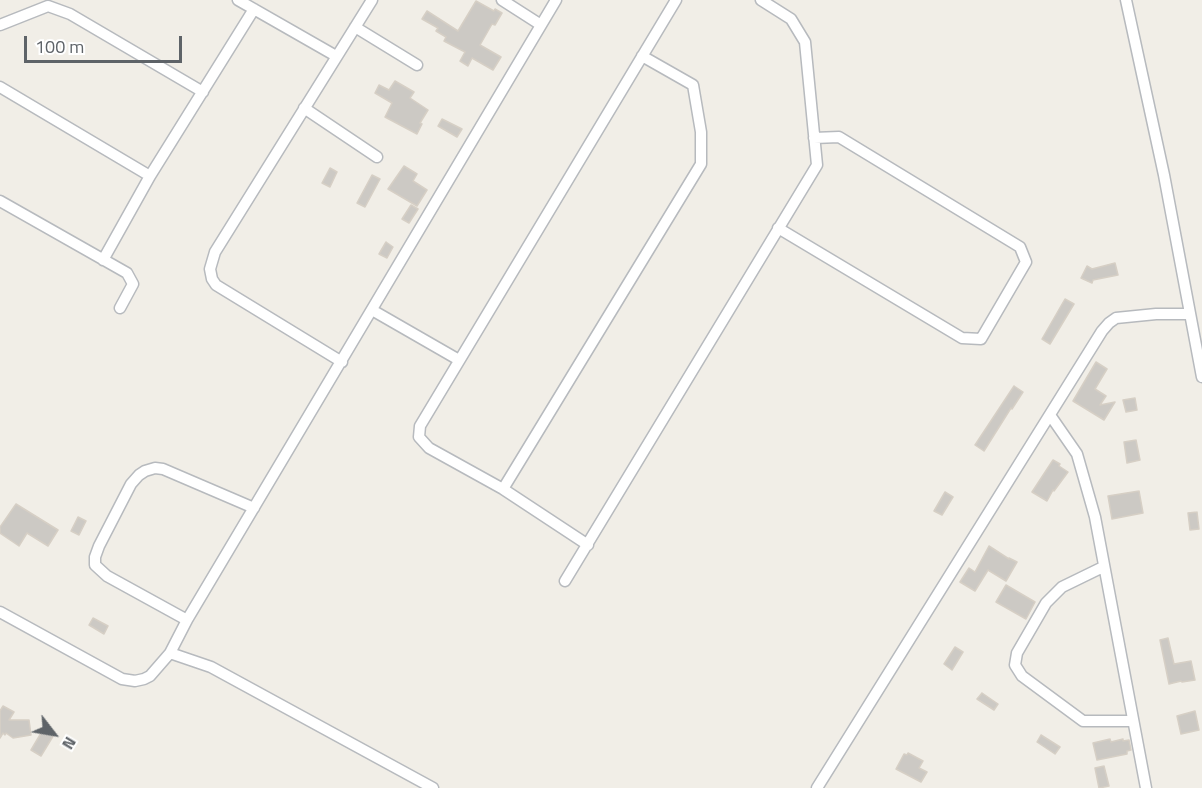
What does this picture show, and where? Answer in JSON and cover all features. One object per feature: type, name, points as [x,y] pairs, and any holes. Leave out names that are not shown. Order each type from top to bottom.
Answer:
[{"type":"street","points":[[238,0],[336,56]]},
{"type":"street","points":[[342,362],[216,285],[210,269],[215,252],[372,0]]},
{"type":"street","points":[[502,0],[541,25]]},
{"type":"street","points":[[0,612],[122,679],[135,681],[150,676],[170,653],[187,620],[556,0]]},
{"type":"street","points":[[588,544],[503,489],[429,448],[419,437],[420,426],[676,0]]},
{"type":"street","points":[[566,581],[817,165],[805,42],[791,19],[760,0]]},
{"type":"street","points":[[1126,0],[1164,175],[1202,377]]},
{"type":"street","points":[[0,25],[48,6],[70,14],[203,92]]},
{"type":"street","points":[[103,260],[150,176],[254,9]]},
{"type":"street","points":[[355,27],[417,65]]},
{"type":"street","points":[[503,489],[701,164],[701,132],[693,85],[642,56]]},
{"type":"street","points":[[0,87],[150,176]]},
{"type":"street","points":[[304,108],[377,157]]},
{"type":"street","points":[[778,228],[962,338],[981,339],[1026,262],[1020,247],[839,136],[814,138]]},
{"type":"street","points":[[0,201],[127,273],[133,284],[120,308]]},
{"type":"street","points":[[372,310],[459,360]]},
{"type":"street","points":[[818,788],[1102,331],[1116,318],[1156,314],[1190,314]]},
{"type":"street","points":[[1050,415],[1077,454],[1095,517],[1146,788]]},
{"type":"street","points":[[187,620],[107,576],[95,565],[99,546],[131,484],[146,471],[155,468],[164,469],[254,508]]},
{"type":"street","points":[[1103,567],[1062,587],[1046,603],[1017,653],[1015,665],[1022,676],[1083,721],[1133,721]]},
{"type":"street","points":[[170,653],[211,667],[430,787]]},
{"type":"building","points":[[476,1],[502,13],[495,25],[492,24],[480,45],[501,57],[493,70],[472,58],[468,66],[460,61],[465,52],[444,41],[446,37],[436,31],[438,28],[422,19],[427,11],[458,31]]},
{"type":"building","points":[[395,81],[414,92],[410,98],[428,110],[420,123],[422,124],[417,134],[385,117],[392,103],[375,93],[379,85],[389,90]]},
{"type":"building","points":[[442,119],[462,129],[457,137],[438,126]]},
{"type":"building","points":[[404,166],[417,174],[413,181],[427,190],[417,206],[388,189]]},
{"type":"building","points":[[330,168],[337,172],[330,187],[322,183]]},
{"type":"building","points":[[372,175],[380,179],[365,207],[357,203]]},
{"type":"building","points":[[411,205],[418,209],[409,223],[402,219]]},
{"type":"building","points":[[386,242],[393,247],[387,258],[379,254]]},
{"type":"building","points":[[1115,263],[1118,275],[1093,280],[1092,283],[1081,278],[1087,266],[1092,269]]},
{"type":"building","points":[[1065,299],[1074,304],[1050,344],[1042,339]]},
{"type":"building","points":[[1096,362],[1107,369],[1095,389],[1106,396],[1100,405],[1115,402],[1104,420],[1073,401]]},
{"type":"building","points":[[1014,386],[1023,392],[984,451],[975,445]]},
{"type":"building","points":[[1135,398],[1137,410],[1126,412],[1123,400]]},
{"type":"building","points":[[1136,440],[1140,460],[1127,463],[1124,442]]},
{"type":"building","points":[[1053,460],[1068,472],[1047,501],[1032,492]]},
{"type":"building","points":[[1139,491],[1143,513],[1112,519],[1108,496]]},
{"type":"building","points":[[945,492],[953,497],[942,515],[934,511]]},
{"type":"building","points":[[16,504],[58,530],[48,546],[27,533],[19,546],[0,533],[0,527]]},
{"type":"building","points":[[1197,512],[1199,529],[1190,530],[1188,513]]},
{"type":"building","points":[[78,517],[86,521],[79,535],[71,531]]},
{"type":"building","points":[[989,546],[1017,562],[1006,581],[988,570],[975,591],[960,582],[969,568],[975,572]]},
{"type":"building","points":[[1006,585],[1035,602],[1026,619],[996,602]]},
{"type":"building","points":[[93,618],[108,626],[104,634],[89,625]]},
{"type":"building","points":[[1168,638],[1174,664],[1191,661],[1195,680],[1169,684],[1160,640]]},
{"type":"building","points":[[955,647],[963,652],[952,670],[944,664]]},
{"type":"building","points":[[982,693],[998,704],[994,710],[977,699]]},
{"type":"building","points":[[3,706],[14,712],[9,720],[29,720],[31,735],[13,738],[3,733],[0,738],[0,711]]},
{"type":"building","points":[[1195,711],[1199,730],[1181,734],[1177,716]]},
{"type":"building","points":[[44,728],[55,733],[41,756],[31,750]]},
{"type":"building","points":[[1041,735],[1060,747],[1055,754],[1037,742]]},
{"type":"building","points":[[1110,739],[1111,742],[1129,740],[1131,750],[1127,751],[1127,754],[1097,760],[1093,743]]},
{"type":"building","points":[[908,753],[923,761],[919,768],[927,772],[921,782],[896,769],[904,754]]},
{"type":"building","points":[[1104,766],[1109,786],[1099,788],[1095,768]]}]
